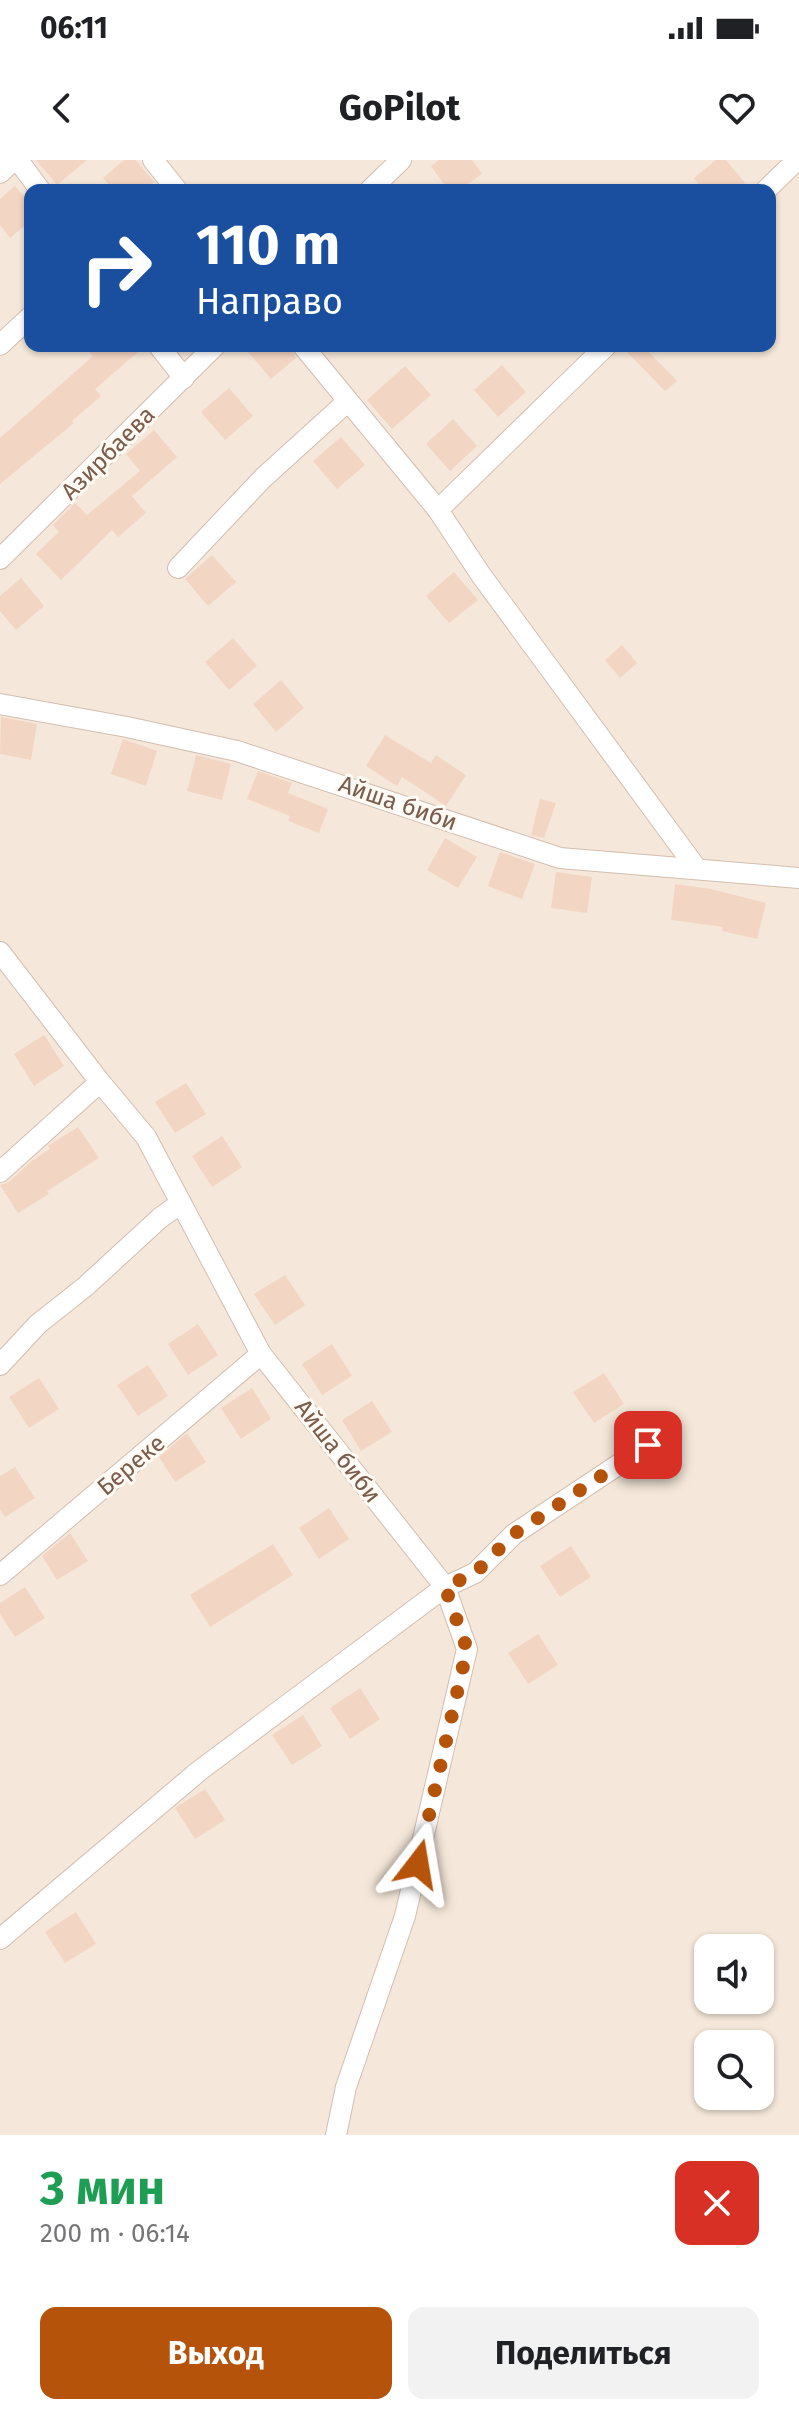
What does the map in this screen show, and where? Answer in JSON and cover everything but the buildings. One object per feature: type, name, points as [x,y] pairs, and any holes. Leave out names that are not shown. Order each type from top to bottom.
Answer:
[{"type":"street","points":[[0,173],[16,160],[35,184]]},
{"type":"street","points":[[153,160],[172,184]]},
{"type":"street","points":[[376,184],[401,160]]},
{"type":"street","points":[[772,184],[797,160]]},
{"type":"street","points":[[0,345],[24,323]]},
{"type":"street","points":[[164,352],[184,378]]},
{"type":"street","name":"Азирбаева","points":[[0,559],[209,352]]},
{"type":"street","points":[[308,352],[438,510],[481,575],[697,869]]},
{"type":"street","points":[[438,510],[600,352]]},
{"type":"street","points":[[178,568],[263,478],[348,401]]},
{"type":"street","name":"Айша биби","points":[[0,704],[237,751],[560,858],[799,878]]},
{"type":"street","name":"Айша биби","points":[[0,952],[146,1137],[261,1354],[445,1587],[467,1649],[405,1916],[346,2087],[336,2135]]},
{"type":"street","points":[[0,1172],[100,1082]]},
{"type":"street","points":[[0,1365],[38,1324],[181,1203]]},
{"type":"street","name":"Береке","points":[[0,1575],[261,1354]]},
{"type":"street","points":[[0,1939],[199,1771],[445,1587],[475,1573],[514,1534],[648,1445]]},
{"type":"shaded area","points":[[0,160],[799,160],[799,2135],[0,2135]]},
{"type":"route","points":[[418,1864],[467,1649],[445,1587],[475,1573],[514,1534],[648,1445]]}]
